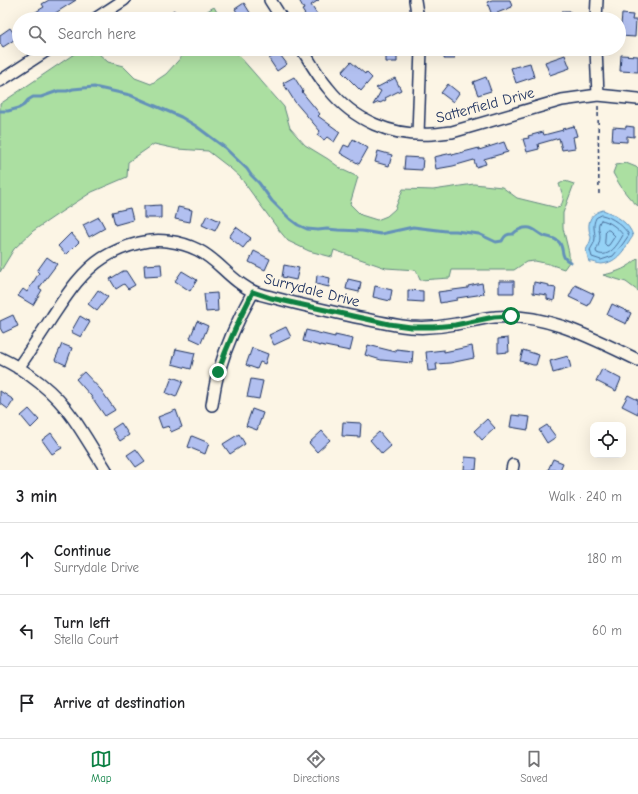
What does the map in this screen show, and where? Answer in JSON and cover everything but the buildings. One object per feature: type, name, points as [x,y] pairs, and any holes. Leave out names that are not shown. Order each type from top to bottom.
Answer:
[{"type":"street","points":[[105,12],[124,0]]},
{"type":"street","points":[[270,0],[278,12]]},
{"type":"street","points":[[415,0],[417,12]]},
{"type":"street","points":[[597,12],[598,0]]},
{"type":"street","points":[[0,81],[38,56]]},
{"type":"street","name":"Satterfield Drive","points":[[307,56],[328,88],[344,105],[358,116],[374,124],[401,133],[434,134],[452,132],[562,100],[598,95],[638,99]]},
{"type":"street","points":[[418,134],[421,56]]},
{"type":"street","points":[[596,56],[598,95]]},
{"type":"street","name":"Surrydale Drive","points":[[18,368],[79,279],[102,258],[115,251],[153,240],[183,244],[197,250],[210,257],[240,284],[253,292],[271,298],[389,324],[411,327],[455,325],[494,317],[511,316],[528,318],[552,323],[574,331],[638,360]]},
{"type":"street","points":[[212,405],[218,372],[228,344],[239,317],[253,292]]},
{"type":"street","points":[[0,358],[37,381],[59,401],[73,417],[106,470]]},
{"type":"path","points":[[598,95],[599,194]]},
{"type":"green space","points":[[214,7],[217,12],[206,12]]},
{"type":"green space","points":[[71,56],[101,56],[108,62],[123,66],[135,78],[151,84],[166,74],[182,56],[239,56],[284,107],[290,128],[305,145],[343,170],[358,177],[350,204],[361,215],[377,220],[387,216],[395,209],[403,189],[433,190],[474,184],[502,187],[517,198],[558,208],[563,200],[559,184],[565,181],[574,184],[563,213],[563,228],[569,253],[569,262],[564,269],[535,261],[526,262],[514,270],[452,270],[450,278],[420,280],[416,270],[386,268],[334,250],[332,257],[309,251],[288,241],[240,177],[208,151],[177,149],[154,144],[128,162],[127,177],[92,192],[33,231],[14,249],[0,272],[0,104]]},
{"type":"green space","points":[[626,163],[638,169],[638,206],[630,199],[613,173],[616,165]]},
{"type":"green space","points":[[638,258],[638,291],[626,282],[603,275],[622,269]]},
{"type":"water","points":[[603,210],[625,223],[629,227],[633,236],[624,250],[616,258],[607,263],[601,264],[589,262],[586,250],[591,238],[589,229],[590,219],[594,214]]},
{"type":"waterway","points":[[0,111],[8,111],[19,108],[33,97],[41,97],[58,91],[73,89],[94,87],[130,95],[181,117],[196,126],[224,147],[247,169],[272,201],[290,219],[307,229],[362,231],[381,234],[413,227],[479,234],[496,242],[502,241],[506,235],[513,234],[520,229],[530,228],[559,242],[565,258],[571,262]]},
{"type":"route","points":[[218,372],[239,317],[253,292],[271,298],[389,324],[411,327],[455,325],[494,317],[511,316]]}]
